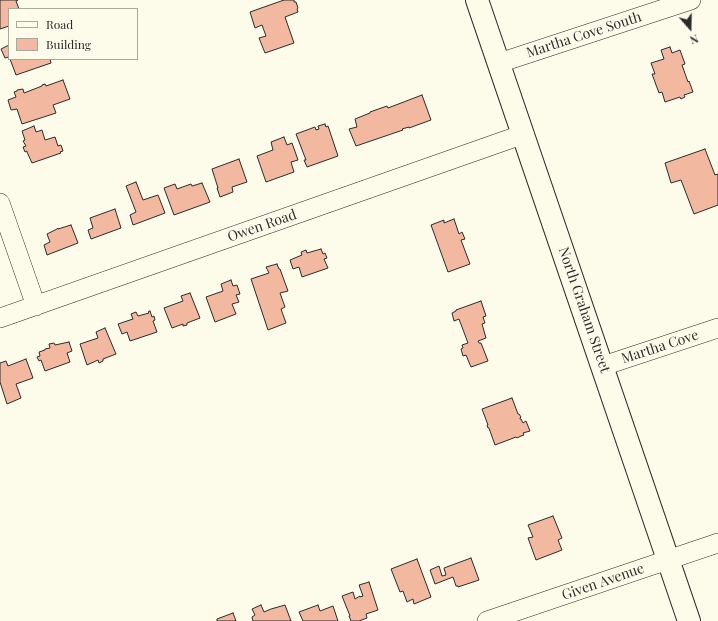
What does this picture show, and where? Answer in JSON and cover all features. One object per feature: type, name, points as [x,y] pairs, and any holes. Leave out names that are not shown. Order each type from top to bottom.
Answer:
[{"type":"main road","name":"North Graham Street","points":[[477,0],[689,621]]},
{"type":"street","name":"Martha Cove South","points":[[499,63],[691,0]]},
{"type":"street","name":"Owen Road","points":[[0,318],[524,134]]},
{"type":"street","points":[[0,203],[36,306]]},
{"type":"street","name":"Martha Cove","points":[[603,366],[718,328]]},
{"type":"street","name":"Given Avenue","points":[[487,621],[718,543]]},
{"type":"building","points":[[0,0],[18,0],[16,1],[19,8],[8,8],[8,26],[0,29]]},
{"type":"building","points":[[284,0],[294,0],[298,8],[298,12],[285,17],[294,43],[265,53],[259,38],[266,36],[262,25],[255,28],[250,12]]},
{"type":"building","points":[[8,46],[8,57],[5,58],[1,49]]},
{"type":"building","points":[[670,47],[672,53],[680,50],[685,64],[682,65],[693,92],[684,95],[685,97],[681,99],[680,97],[665,102],[662,92],[659,93],[652,74],[655,74],[651,63],[664,59],[661,50]]},
{"type":"building","points":[[10,60],[50,60],[51,63],[16,75]]},
{"type":"building","points":[[63,80],[70,99],[53,105],[56,113],[22,124],[17,109],[11,110],[8,100],[16,97],[14,92],[23,89],[24,93],[45,84],[46,86]]},
{"type":"building","points":[[422,95],[431,120],[356,146],[349,129],[357,127],[355,119],[370,112],[387,106],[388,108]]},
{"type":"building","points":[[325,124],[326,127],[328,126],[338,156],[307,167],[304,160],[306,160],[296,134],[315,127],[316,130],[319,129],[318,126]]},
{"type":"building","points":[[34,126],[36,132],[42,130],[45,140],[55,137],[58,146],[61,145],[63,151],[32,163],[27,151],[25,152],[23,147],[26,146],[23,141],[25,140],[22,131]]},
{"type":"building","points":[[284,137],[287,145],[292,143],[298,160],[291,162],[294,172],[266,182],[257,156],[273,150],[271,142]]},
{"type":"building","points":[[705,149],[715,175],[718,174],[718,205],[694,214],[681,180],[671,183],[665,163]]},
{"type":"building","points":[[239,159],[247,182],[232,187],[233,192],[220,197],[212,169]]},
{"type":"building","points":[[136,182],[143,200],[158,195],[165,213],[133,225],[130,215],[136,212],[126,186]]},
{"type":"building","points":[[202,183],[210,202],[174,215],[164,188],[175,184],[177,189],[191,184],[192,186]]},
{"type":"building","points":[[115,209],[121,228],[91,239],[88,230],[93,228],[90,218]]},
{"type":"building","points":[[454,219],[459,234],[462,232],[465,239],[461,240],[470,264],[448,272],[431,225],[444,220],[444,223]]},
{"type":"building","points":[[71,225],[78,243],[47,255],[44,245],[50,242],[47,234],[58,228]]},
{"type":"building","points":[[321,249],[327,258],[324,259],[328,268],[302,277],[299,267],[293,269],[290,260],[302,255],[301,252],[306,250],[307,253]]},
{"type":"building","points":[[277,264],[288,291],[280,293],[285,307],[281,309],[286,323],[268,330],[251,279],[269,273],[266,267]]},
{"type":"building","points":[[231,280],[233,286],[237,285],[240,294],[236,295],[239,302],[232,304],[236,314],[215,322],[206,297],[223,291],[221,284]]},
{"type":"building","points":[[190,293],[200,318],[187,323],[187,325],[183,326],[183,324],[172,328],[164,308],[183,301],[181,296]]},
{"type":"building","points":[[481,301],[486,316],[483,317],[485,323],[482,324],[486,338],[478,341],[481,343],[488,361],[471,367],[466,355],[463,356],[461,349],[463,348],[462,345],[468,343],[459,319],[454,321],[452,313],[456,310]]},
{"type":"building","points":[[150,311],[152,317],[154,316],[155,320],[153,321],[157,332],[130,341],[127,332],[122,334],[118,324],[133,319],[131,314],[136,312],[138,316],[149,313],[148,312]]},
{"type":"building","points":[[105,328],[116,354],[103,359],[103,361],[99,363],[98,360],[87,365],[80,344],[98,338],[96,332]]},
{"type":"building","points":[[69,342],[72,351],[67,353],[70,362],[45,371],[41,360],[39,361],[37,357],[40,356],[39,352],[50,348],[49,344],[54,343],[55,345]]},
{"type":"building","points":[[26,359],[33,378],[16,384],[21,398],[7,404],[0,382],[0,363],[6,361],[8,366]]},
{"type":"building","points":[[512,398],[518,414],[521,417],[520,419],[523,423],[526,421],[530,431],[523,433],[524,435],[517,438],[516,437],[495,445],[482,409]]},
{"type":"building","points":[[553,516],[562,538],[558,540],[562,550],[536,560],[528,538],[533,537],[528,525]]},
{"type":"building","points":[[471,558],[479,580],[458,587],[456,586],[453,577],[435,584],[430,570],[439,566],[442,576],[446,575],[444,568]]},
{"type":"building","points":[[417,559],[431,597],[414,604],[413,599],[407,602],[403,591],[400,592],[391,569]]},
{"type":"building","points":[[369,582],[378,610],[366,614],[367,618],[359,621],[351,621],[342,596],[353,592],[355,599],[363,596],[359,585]]},
{"type":"building","points":[[261,605],[264,612],[285,605],[291,621],[253,621],[252,617],[255,615],[252,609]]},
{"type":"building","points":[[318,605],[320,611],[333,606],[338,621],[303,621],[299,612]]},
{"type":"building","points":[[233,613],[236,621],[217,621],[217,619]]}]
